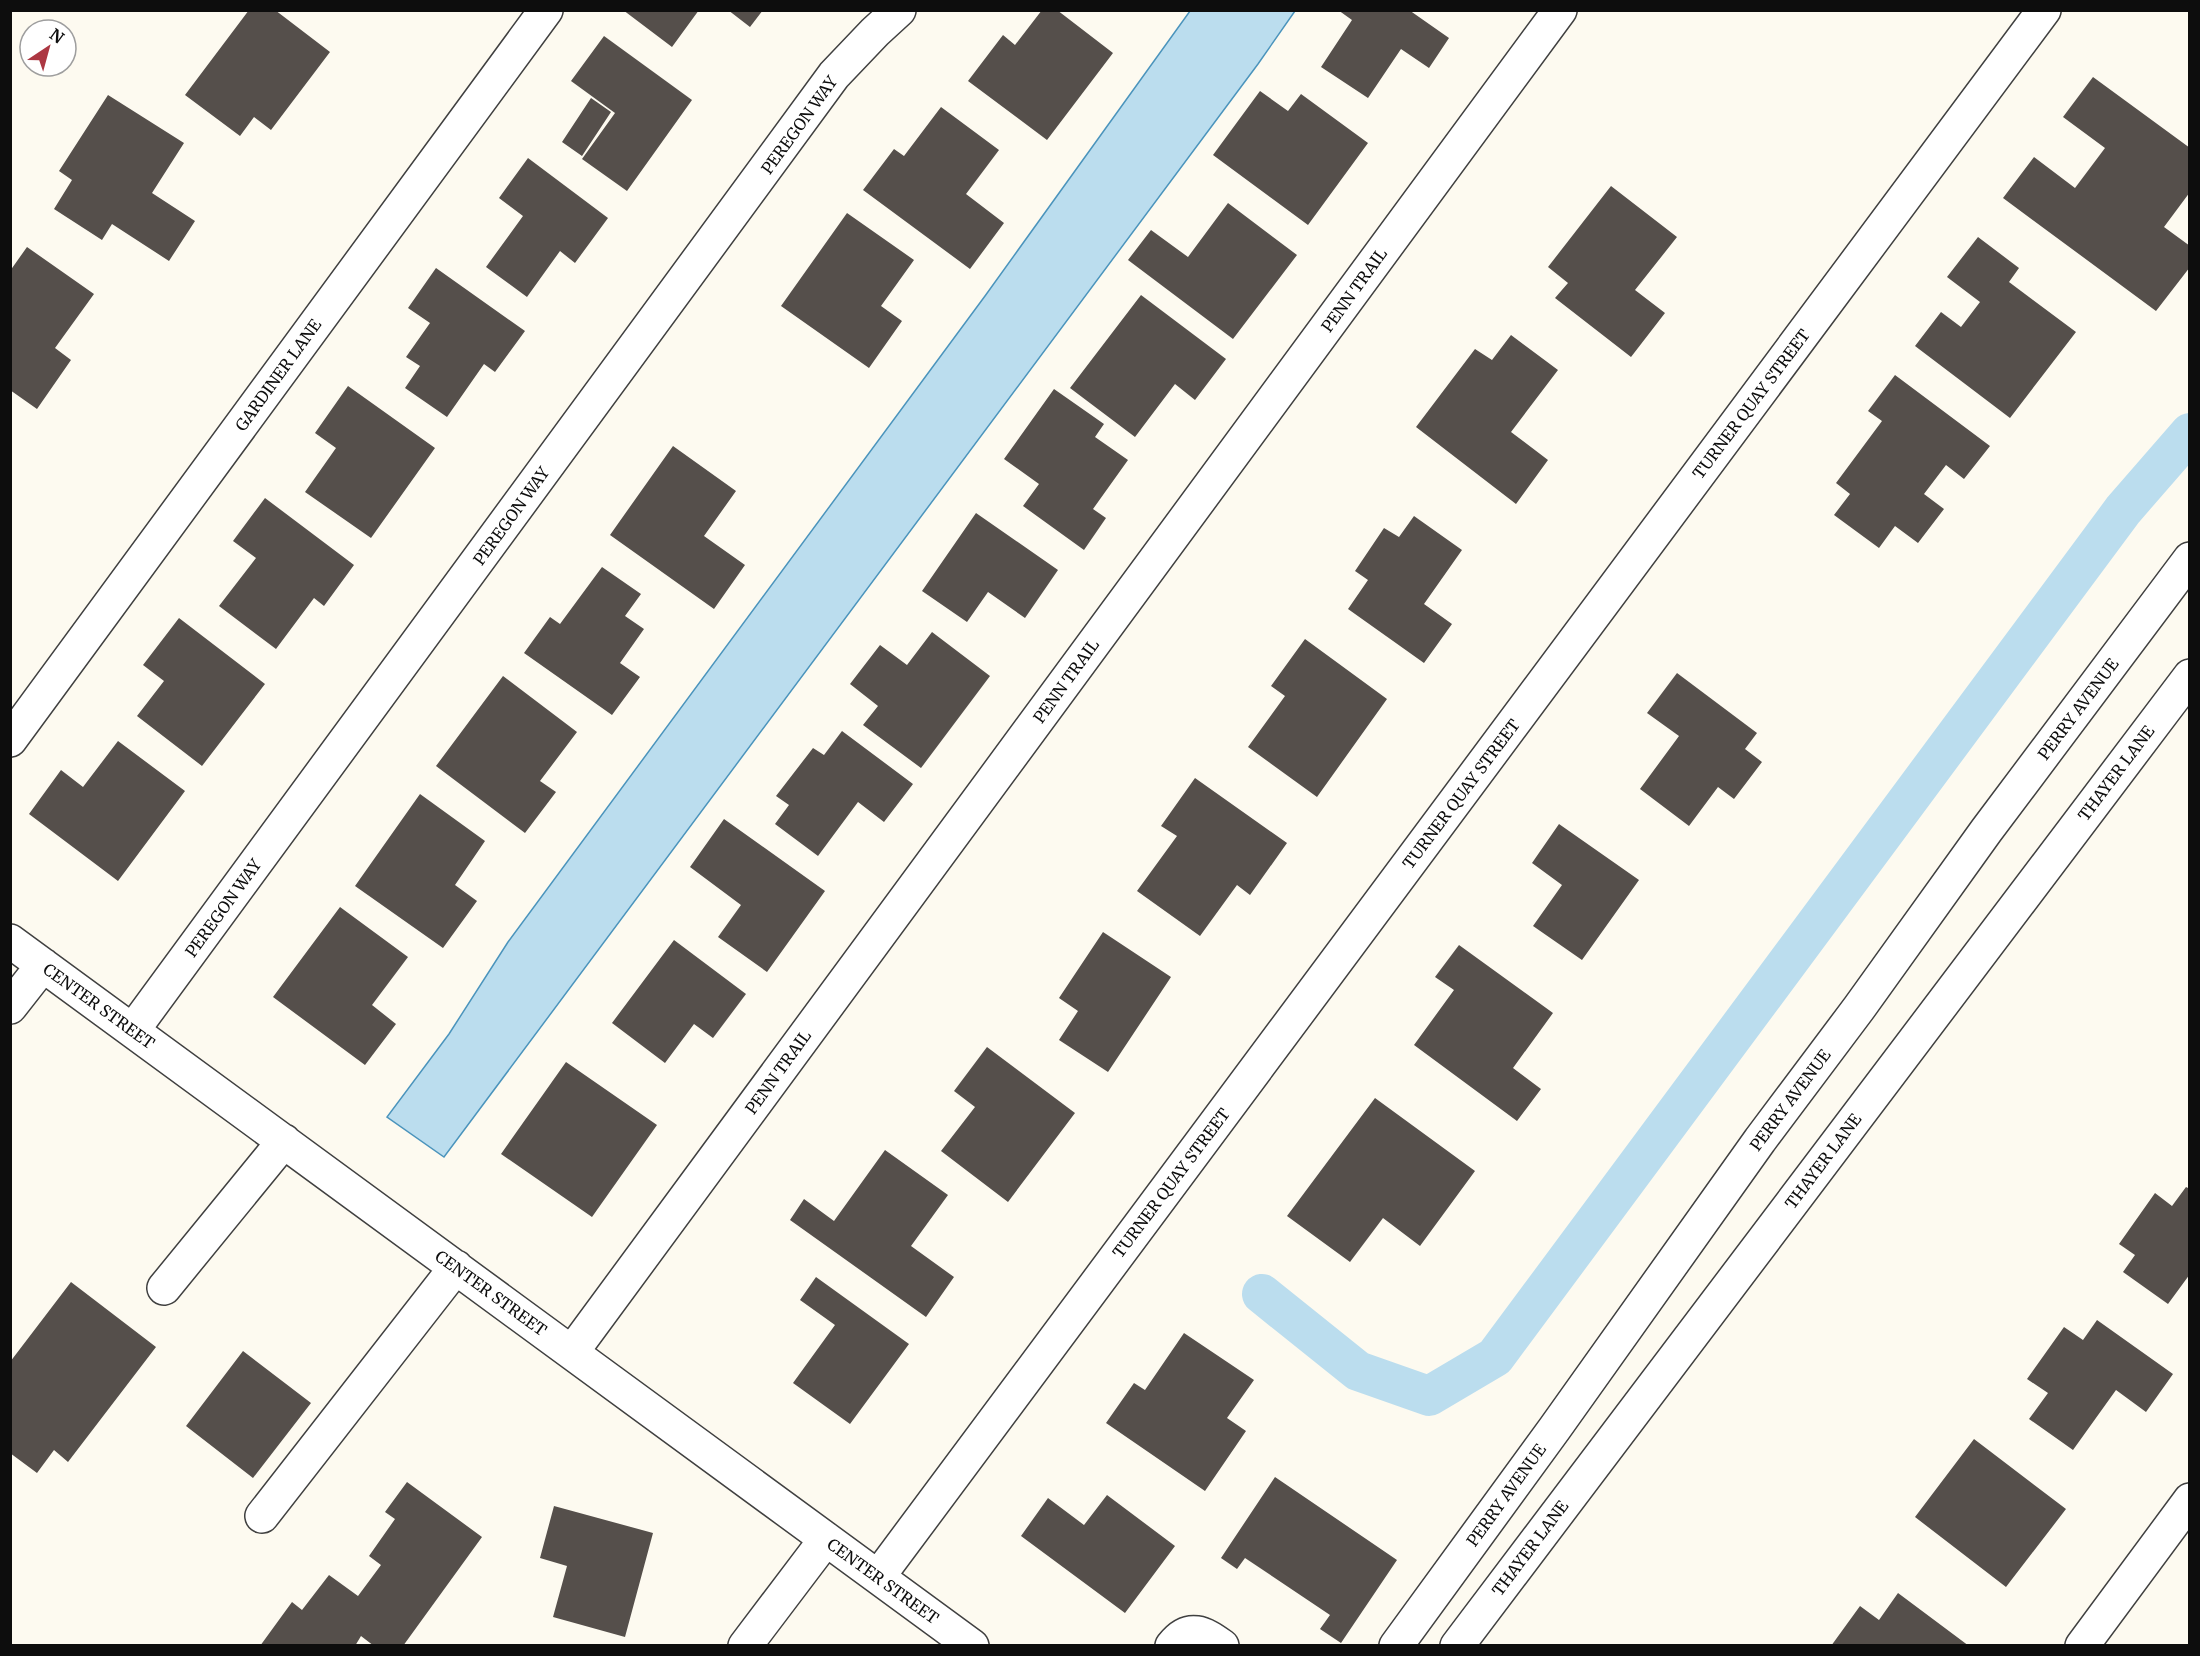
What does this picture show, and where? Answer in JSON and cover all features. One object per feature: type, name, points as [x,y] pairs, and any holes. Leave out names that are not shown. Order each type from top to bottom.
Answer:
[{"type":"street","name":"GARDINER LANE","points":[[10,740],[546,10]]},
{"type":"street","name":"PEREGON WAY","points":[[133,1030],[834,75],[899,10]]},
{"type":"street","name":"PENN TRAIL","points":[[572,1352],[1560,10]]},
{"type":"street","name":"TURNER QUAY STREET","points":[[878,1577],[2044,10]]},
{"type":"street","name":"PERRY AVENUE","points":[[1396,1646],[1760,1140],[1859,1008],[1986,831],[2190,559]]},
{"type":"street","name":"THAYER LANE","points":[[1457,1646],[2190,676]]},
{"type":"street","name":"CENTER STREET","points":[[10,941],[972,1646]]},
{"type":"street","points":[[10,1007],[43,965]]},
{"type":"street","points":[[164,1288],[284,1141]]},
{"type":"street","points":[[262,1516],[456,1267]]},
{"type":"street","points":[[2082,1646],[2190,1500]]},
{"type":"street","points":[[745,1646],[826,1539]]},
{"type":"street","points":[[1172,1646],[1179,1638],[1191,1632],[1205,1634],[1222,1646]]},
{"type":"water","points":[[1190,11],[1295,11],[1258,64],[444,1157],[387,1117],[449,1034],[508,942],[985,296]]},
{"type":"building","points":[[249,10],[275,10],[330,52],[271,130],[254,117],[240,136],[185,95]]},
{"type":"building","points":[[623,10],[699,10],[672,47]]},
{"type":"building","points":[[728,10],[763,10],[750,27]]},
{"type":"building","points":[[1042,10],[1057,10],[1113,53],[1047,140],[968,81],[1003,35],[1015,45]]},
{"type":"building","points":[[1338,10],[1409,10],[1449,38],[1429,68],[1401,49],[1368,98],[1321,67],[1352,20]]},
{"type":"building","points":[[604,36],[692,100],[627,191],[582,159],[615,113],[571,81]]},
{"type":"building","points":[[2093,77],[2190,148],[2190,192],[2164,227],[2190,246],[2190,267],[2156,311],[2003,198],[2034,157],[2075,188],[2105,148],[2063,117]]},
{"type":"building","points":[[1260,91],[1288,111],[1301,94],[1368,143],[1308,225],[1213,155]]},
{"type":"building","points":[[108,95],[184,143],[152,193],[195,221],[169,261],[112,224],[102,240],[54,209],[72,180],[59,171]]},
{"type":"building","points":[[591,98],[611,112],[582,156],[562,142]]},
{"type":"building","points":[[941,107],[999,150],[966,194],[1004,223],[970,269],[863,190],[894,149],[904,156]]},
{"type":"building","points":[[528,158],[608,218],[575,263],[560,251],[527,297],[486,267],[523,216],[499,198]]},
{"type":"building","points":[[1611,186],[1677,237],[1635,290],[1665,313],[1631,357],[1555,298],[1568,283],[1548,267]]},
{"type":"building","points":[[1228,203],[1297,255],[1233,339],[1128,260],[1151,230],[1188,257]]},
{"type":"building","points":[[847,213],[914,260],[881,306],[902,321],[869,368],[781,306]]},
{"type":"building","points":[[1978,237],[2019,268],[2009,282],[2076,332],[2010,418],[1915,346],[1941,312],[1961,327],[1980,302],[1947,277]]},
{"type":"building","points":[[27,247],[94,294],[55,348],[71,360],[37,409],[10,390],[10,271]]},
{"type":"building","points":[[436,268],[525,331],[495,372],[484,364],[447,417],[405,388],[420,366],[406,357],[430,323],[408,308]]},
{"type":"building","points":[[1141,295],[1226,359],[1195,400],[1175,384],[1135,437],[1070,388]]},
{"type":"building","points":[[1511,335],[1558,370],[1511,432],[1548,460],[1516,504],[1416,427],[1475,349],[1492,360]]},
{"type":"building","points":[[1895,375],[1990,446],[1964,479],[1946,465],[1924,494],[1944,509],[1918,543],[1895,526],[1879,548],[1834,515],[1850,494],[1836,483],[1882,421],[1868,411]]},
{"type":"building","points":[[348,386],[435,448],[371,538],[305,492],[336,448],[315,433]]},
{"type":"building","points":[[1054,389],[1104,424],[1095,437],[1128,460],[1093,509],[1106,518],[1084,550],[1023,506],[1039,484],[1004,459]]},
{"type":"building","points":[[673,446],[736,491],[704,536],[745,565],[714,609],[610,535]]},
{"type":"building","points":[[265,498],[354,565],[324,606],[314,598],[276,649],[219,606],[256,558],[233,541]]},
{"type":"building","points":[[976,513],[1058,570],[1025,618],[988,592],[967,622],[922,591]]},
{"type":"building","points":[[1414,516],[1462,550],[1424,604],[1452,624],[1424,663],[1348,609],[1368,580],[1355,571],[1384,528],[1399,537]]},
{"type":"building","points":[[602,567],[641,594],[625,616],[644,629],[620,663],[640,677],[612,715],[524,653],[550,617],[560,624]]},
{"type":"building","points":[[179,618],[265,684],[202,766],[137,716],[164,681],[143,665]]},
{"type":"building","points":[[932,632],[990,676],[921,768],[863,725],[878,706],[850,684],[880,645],[907,665]]},
{"type":"building","points":[[1305,639],[1387,699],[1317,797],[1248,747],[1285,696],[1271,686]]},
{"type":"building","points":[[1677,673],[1757,733],[1745,749],[1762,762],[1734,799],[1718,787],[1689,826],[1640,789],[1679,736],[1647,713]]},
{"type":"building","points":[[503,676],[577,732],[540,781],[556,792],[525,833],[436,766]]},
{"type":"building","points":[[842,731],[913,784],[884,822],[858,802],[818,856],[775,824],[789,805],[776,796],[813,748],[824,755]]},
{"type":"building","points":[[118,741],[185,791],[118,881],[29,814],[61,770],[83,787]]},
{"type":"building","points":[[1195,778],[1287,843],[1250,895],[1237,885],[1200,936],[1137,891],[1177,836],[1161,826]]},
{"type":"building","points":[[420,794],[485,841],[455,885],[477,901],[443,948],[355,886]]},
{"type":"building","points":[[724,819],[825,891],[767,972],[718,937],[741,905],[690,867]]},
{"type":"building","points":[[1559,824],[1639,880],[1582,960],[1533,926],[1562,885],[1532,863]]},
{"type":"building","points":[[340,907],[408,957],[372,1005],[396,1024],[365,1065],[273,997]]},
{"type":"building","points":[[1103,932],[1171,977],[1108,1072],[1059,1040],[1078,1011],[1059,998]]},
{"type":"building","points":[[674,940],[746,994],[713,1038],[694,1024],[665,1063],[612,1023]]},
{"type":"building","points":[[1459,945],[1553,1013],[1513,1068],[1541,1089],[1517,1121],[1414,1045],[1454,990],[1435,977]]},
{"type":"building","points":[[987,1047],[1075,1113],[1008,1202],[941,1151],[975,1107],[954,1091]]},
{"type":"building","points":[[566,1062],[657,1125],[592,1217],[501,1154]]},
{"type":"building","points":[[1375,1098],[1475,1171],[1420,1246],[1383,1218],[1350,1262],[1287,1216]]},
{"type":"building","points":[[885,1150],[948,1195],[911,1246],[954,1277],[926,1317],[790,1220],[804,1199],[834,1221]]},
{"type":"building","points":[[2186,1187],[2190,1189],[2190,1274],[2168,1304],[2123,1272],[2135,1255],[2119,1244],[2155,1193],[2172,1206]]},
{"type":"building","points":[[816,1277],[909,1344],[850,1424],[793,1383],[835,1325],[800,1300]]},
{"type":"building","points":[[71,1282],[156,1347],[68,1462],[54,1450],[37,1473],[10,1453],[10,1362]]},
{"type":"building","points":[[2097,1320],[2173,1374],[2146,1412],[2116,1390],[2073,1450],[2029,1419],[2048,1393],[2027,1379],[2064,1327],[2083,1340]]},
{"type":"building","points":[[1184,1333],[1254,1380],[1227,1418],[1246,1431],[1205,1491],[1106,1423],[1134,1383],[1145,1390]]},
{"type":"building","points":[[243,1351],[311,1403],[253,1478],[186,1426]]},
{"type":"building","points":[[1974,1439],[2066,1509],[2006,1587],[1915,1517]]},
{"type":"building","points":[[1275,1477],[1397,1560],[1341,1643],[1320,1629],[1330,1615],[1245,1558],[1237,1569],[1221,1558]]},
{"type":"building","points":[[407,1482],[482,1537],[403,1646],[374,1646],[361,1636],[355,1646],[260,1646],[292,1602],[302,1610],[329,1575],[358,1596],[381,1565],[369,1556],[395,1519],[385,1512]]},
{"type":"building","points":[[1107,1495],[1175,1546],[1125,1613],[1021,1536],[1048,1498],[1084,1525]]},
{"type":"building","points":[[554,1506],[653,1533],[625,1637],[553,1617],[567,1566],[540,1558]]},
{"type":"building","points":[[1898,1593],[1969,1646],[1831,1646],[1860,1606],[1879,1620]]},
{"type":"waterway","points":[[1262,1294],[1358,1371],[1429,1396],[1495,1357],[2123,510],[2190,433]]}]
